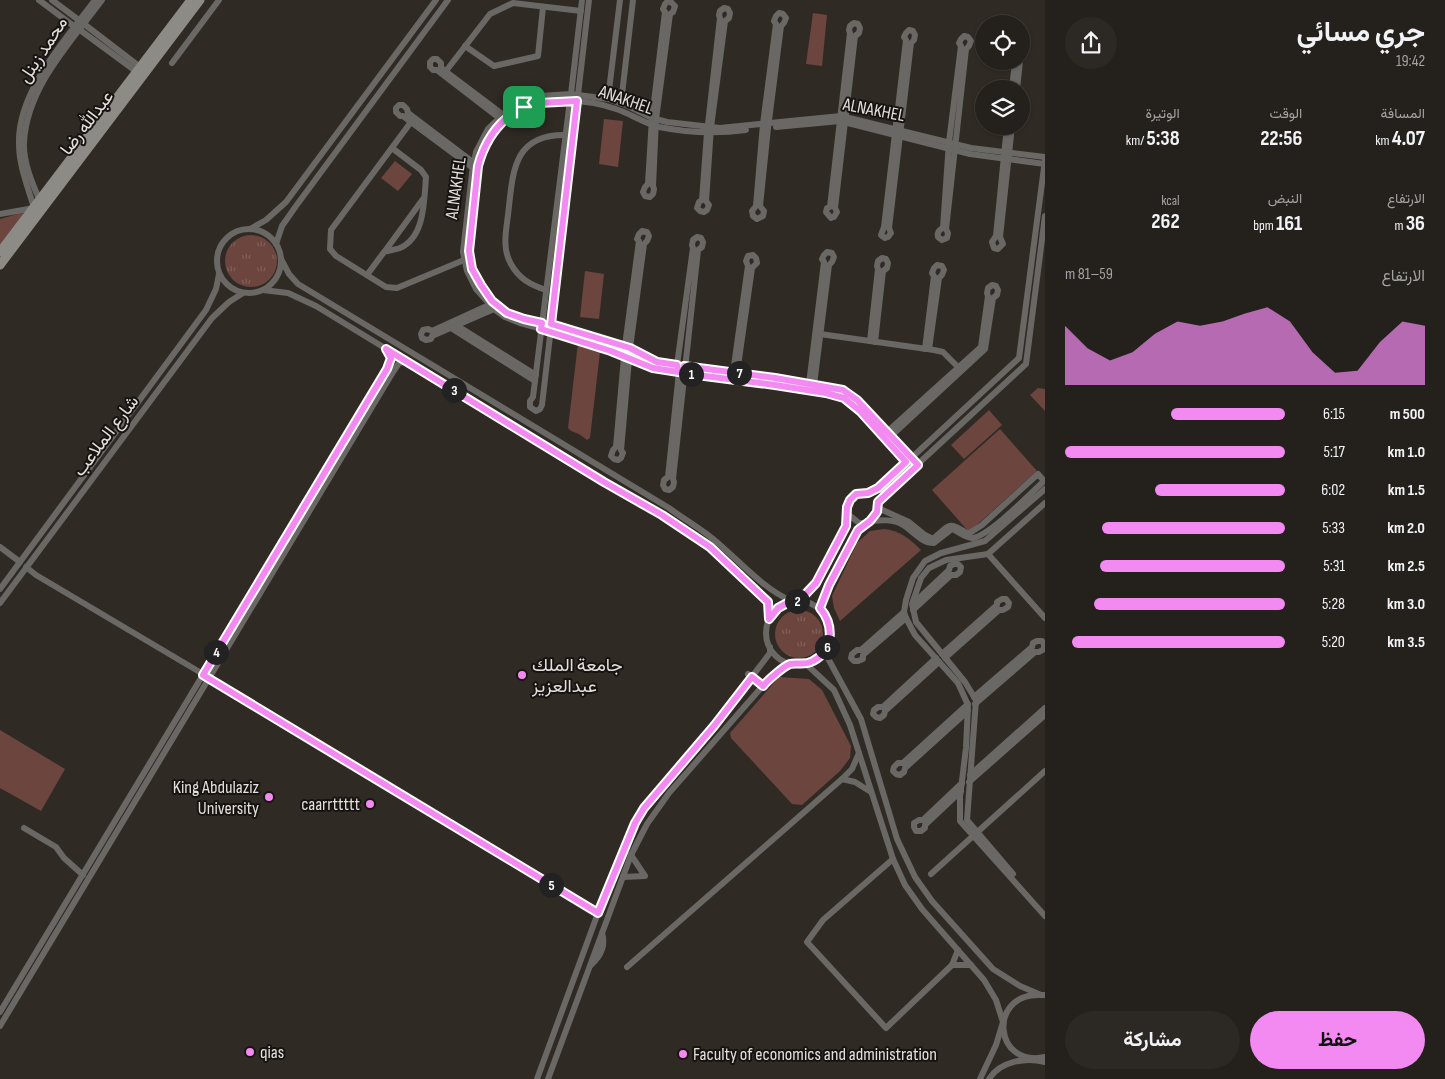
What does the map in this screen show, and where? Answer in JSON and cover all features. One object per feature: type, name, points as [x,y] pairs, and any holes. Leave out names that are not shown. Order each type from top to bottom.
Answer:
[{"type":"street","points":[[39,0],[80,25]]},
{"type":"street","points":[[52,0],[80,25],[138,69]]},
{"type":"street","name":"محمد زينل","points":[[37,204],[26,161],[24,143],[28,116],[40,85],[95,0]]},
{"type":"street","name":"محمد زينل","points":[[80,25],[102,0]]},
{"type":"street","name":"عبدالله رضا","points":[[0,252],[190,0]]},
{"type":"street","name":"عبدالله رضا","points":[[0,266],[200,0]]},
{"type":"street","points":[[172,63],[219,0]]},
{"type":"street","points":[[250,229],[266,220],[286,202],[436,0]]},
{"type":"street","points":[[276,244],[282,226],[296,206],[448,0]]},
{"type":"street","points":[[582,0],[574,98],[542,405],[536,411],[530,407],[566,135],[574,98],[589,0]]},
{"type":"street","points":[[608,99],[620,0]]},
{"type":"street","points":[[621,103],[633,0]]},
{"type":"street","points":[[654,122],[654,189],[650,197],[645,196],[643,192],[648,184],[654,122],[665,12],[663,9],[665,4],[672,2],[675,6],[670,14],[654,122]]},
{"type":"street","points":[[446,71],[490,14],[513,3],[581,11]]},
{"type":"street","points":[[465,46],[494,66],[538,56],[544,7]]},
{"type":"street","points":[[724,8],[728,9],[730,13],[729,18],[725,21],[709,130],[706,201],[709,205],[704,212],[697,208],[702,200],[719,15],[720,10],[724,8]]},
{"type":"street","points":[[766,126],[756,206],[752,211],[753,216],[757,219],[763,216],[764,211],[760,206],[766,126],[776,24],[774,21],[779,13],[784,14],[786,18],[781,26],[766,126]]},
{"type":"street","points":[[843,120],[830,206],[826,212],[831,218],[837,212],[835,208],[843,120],[850,34],[849,30],[850,26],[854,23],[858,24],[860,28],[859,33],[855,36],[843,120]]},
{"type":"street","points":[[897,133],[884,227],[881,235],[885,238],[890,233],[889,228],[897,133],[906,40],[904,37],[909,30],[913,31],[916,35],[910,43],[897,133]]},
{"type":"street","points":[[952,146],[942,228],[938,234],[938,237],[942,240],[947,238],[948,233],[946,229],[952,146],[961,46],[959,43],[964,36],[968,37],[971,41],[966,49],[952,146]]},
{"type":"street","points":[[433,59],[437,59],[441,63],[441,68],[500,115],[437,70],[433,70],[430,62],[433,59]]},
{"type":"street","name":"ALNAKHEL","points":[[908,460],[860,411],[844,398],[681,369],[653,368],[550,328],[506,317],[492,307],[476,289],[467,271],[463,252],[473,165],[482,138],[500,115],[524,100],[540,96],[608,99],[621,103],[654,122],[709,130],[843,120],[952,146],[1045,161]]},
{"type":"street","name":"ANAKHEL","points":[[542,326],[507,313],[492,301],[472,269],[469,251],[478,166],[486,143],[494,130],[516,111],[531,105],[574,98],[616,109],[654,122]]},
{"type":"street","points":[[399,105],[403,105],[408,113],[473,165],[396,112],[396,108],[399,105]]},
{"type":"street","points":[[411,122],[331,230],[330,249],[336,256],[386,287],[397,288],[464,260]]},
{"type":"street","points":[[546,290],[531,285],[519,276],[510,263],[506,251],[512,177],[515,166],[529,145],[549,134],[566,135]]},
{"type":"street","points":[[1008,135],[1007,155],[1000,237],[1003,244],[998,249],[994,248],[992,242],[996,236],[1007,155],[1010,135]]},
{"type":"street","points":[[384,252],[406,245],[419,228],[426,177],[424,173],[392,148]]},
{"type":"street","points":[[800,600],[816,583],[846,526],[847,507],[850,500],[856,494],[868,493],[878,488],[1019,358],[1045,161]]},
{"type":"street","points":[[367,275],[424,198]]},
{"type":"street","points":[[0,214],[37,204]]},
{"type":"street","points":[[820,608],[829,585],[858,530],[869,522],[878,505],[890,490],[1026,364],[1045,216]]},
{"type":"street","points":[[537,1079],[598,913],[635,823],[644,808],[714,726],[750,675],[770,653],[766,633],[769,619],[768,602],[710,547],[662,515],[604,482],[316,306],[288,293],[263,290],[243,293],[233,289],[225,283],[219,274],[217,263],[222,243],[239,230],[250,229],[260,231],[269,236],[276,244],[289,274],[298,284],[669,508],[717,542],[780,596],[791,601]]},
{"type":"street","points":[[627,357],[621,450],[623,453],[618,460],[611,456],[616,448],[627,357],[628,347],[639,241],[637,238],[642,231],[646,232],[649,236],[644,244],[628,347]]},
{"type":"street","points":[[681,369],[668,477],[664,480],[663,485],[665,489],[669,490],[673,487],[674,482],[672,480],[681,369],[693,248],[692,245],[693,240],[697,237],[701,238],[703,242],[702,248],[698,250],[681,369]]},
{"type":"street","points":[[828,252],[832,253],[834,257],[829,265],[811,384],[824,262],[822,259],[824,254],[828,252]]},
{"type":"street","points":[[753,255],[757,263],[752,268],[735,373],[748,266],[746,261],[748,256],[753,255]]},
{"type":"street","points":[[263,290],[276,277],[280,268],[281,258]]},
{"type":"street","points":[[882,258],[886,259],[888,263],[883,271],[872,341],[877,266],[878,261],[882,258]]},
{"type":"street","points":[[938,265],[942,266],[944,270],[939,278],[927,349],[934,276],[932,273],[938,265]]},
{"type":"street","name":"شارع الملاعب","points":[[0,589],[206,310],[216,289],[219,274]]},
{"type":"street","points":[[992,285],[996,286],[998,290],[993,298],[985,349],[889,434],[981,347],[988,288],[992,285]]},
{"type":"street","name":"شارع الملاعب","points":[[0,603],[212,318],[229,302],[243,293]]},
{"type":"street","points":[[492,307],[432,336],[431,339],[426,340],[422,338],[423,330],[428,329],[432,331],[492,307]]},
{"type":"street","points":[[453,327],[535,378]]},
{"type":"street","points":[[550,328],[628,347],[657,362],[681,369],[735,373],[843,390],[857,400],[889,434],[908,460],[918,465]]},
{"type":"street","points":[[820,334],[943,352],[958,368]]},
{"type":"street","points":[[0,1012],[48,939],[387,369],[391,358],[386,349]]},
{"type":"street","points":[[0,1026],[83,875],[393,372],[399,363],[407,361]]},
{"type":"street","points":[[848,514],[859,523],[887,520],[901,524],[927,543],[934,543],[952,529],[967,537],[974,538],[992,528],[1044,481],[1038,474],[982,525],[968,534],[952,525],[947,526],[933,539],[925,535],[910,522],[878,505],[874,496],[868,493]]},
{"type":"street","points":[[967,780],[975,700],[965,682],[915,635],[905,615],[906,600],[912,578],[925,561],[941,553],[985,541],[1045,489]]},
{"type":"street","points":[[1045,503],[988,554],[946,560],[929,568],[922,578],[912,607],[916,622],[958,683],[968,707],[967,820],[975,834],[1045,916]]},
{"type":"street","points":[[0,547],[20,562]]},
{"type":"street","points":[[988,554],[1045,618]]},
{"type":"street","points":[[958,564],[961,567],[960,572],[956,575],[951,575],[912,607],[949,570],[950,566],[958,564]]},
{"type":"street","points":[[26,567],[36,575],[598,913]]},
{"type":"street","points":[[941,658],[883,706],[878,706],[873,714],[880,718],[884,715],[885,711],[941,658],[997,605],[997,602],[1006,599],[1008,607],[999,610],[941,658]]},
{"type":"street","points":[[769,619],[778,608],[791,601],[800,600],[820,608],[828,621],[830,629],[830,637],[824,651],[813,661],[806,664],[791,664],[775,655],[770,647]]},
{"type":"street","points":[[905,615],[863,655],[863,659],[858,662],[851,658],[852,654],[857,650],[861,650],[905,615]]},
{"type":"street","points":[[1042,641],[1044,649],[1035,652],[975,700],[1032,647],[1033,643],[1042,641]]},
{"type":"street","points":[[824,651],[861,718],[897,839],[915,877],[932,902],[993,969],[1020,986],[1044,996]]},
{"type":"street","points":[[548,1079],[631,855],[647,824],[669,793],[765,687],[791,664]]},
{"type":"street","points":[[806,664],[834,690],[850,725],[893,859],[905,885],[922,909],[984,980],[996,1000],[1007,1043],[1023,1057],[1045,1062]]},
{"type":"street","points":[[750,675],[765,687]]},
{"type":"street","points":[[968,707],[905,768],[904,772],[896,774],[893,771],[898,763],[902,764],[968,707]]},
{"type":"street","points":[[1045,708],[923,820],[914,823],[916,831],[921,831],[925,828],[925,825],[961,791],[967,780],[1045,715]]},
{"type":"street","points":[[626,967],[842,779],[852,769],[859,753]]},
{"type":"street","points":[[931,874],[1045,771]]},
{"type":"street","points":[[842,779],[855,782],[871,792]]},
{"type":"street","points":[[961,791],[960,821],[975,834],[1045,911]]},
{"type":"street","points":[[24,828],[56,847],[64,858],[83,875]]},
{"type":"street","points":[[623,877],[644,876],[631,855]]},
{"type":"street","points":[[893,859],[823,920],[807,942],[886,1028],[952,965],[958,950]]},
{"type":"street","points":[[952,965],[971,965]]},
{"type":"street","points":[[980,1079],[996,1045],[1006,1013],[1016,1001],[1030,995],[1044,996]]},
{"type":"street","points":[[989,1079],[992,1074],[1006,1064],[1045,1057]]},
{"type":"green space","points":[[813,13],[827,15],[822,66],[806,64]]},
{"type":"green space","points":[[604,119],[623,121],[618,167],[599,164]]},
{"type":"green space","points":[[395,161],[412,174],[398,191],[381,178]]},
{"type":"green space","points":[[21,213],[24,214],[0,247],[0,219]]},
{"type":"green space","points":[[251,235],[261,237],[269,243],[275,251],[277,261],[275,271],[269,279],[261,285],[251,287],[241,285],[233,279],[227,271],[225,261],[227,251],[233,243],[241,237]]},
{"type":"green space","points":[[585,271],[604,274],[599,319],[580,317]]},
{"type":"green space","points":[[578,343],[600,352],[590,438],[587,440],[568,428]]},
{"type":"green space","points":[[1038,388],[1045,389],[1045,411],[1030,395]]},
{"type":"green space","points":[[989,410],[1002,425],[964,459],[951,445]]},
{"type":"green space","points":[[1000,429],[1037,471],[969,532],[932,490]]},
{"type":"green space","points":[[884,529],[895,531],[904,536],[921,550],[840,621],[834,608],[832,596],[857,543],[870,531]]},
{"type":"green space","points":[[794,610],[804,610],[813,614],[819,620],[823,634],[819,648],[813,654],[804,658],[794,658],[785,654],[779,648],[775,639],[775,629],[779,620],[785,614]]},
{"type":"green space","points":[[779,677],[809,679],[822,690],[851,746],[850,758],[840,771],[802,805],[792,804],[731,738],[730,733]]},
{"type":"green space","points":[[0,730],[65,769],[41,811],[0,788]]},
{"type":"place","name":"جامعة الملك عبدالعزيز","points":[[522,675]]},
{"type":"place","name":"King Abdulaziz University","points":[[269,797]]},
{"type":"place","name":"caarrttttt","points":[[370,804]]},
{"type":"place","name":"qias","points":[[250,1052]]},
{"type":"place","name":"Faculty of economics and administration","points":[[683,1054]]},
{"type":"route","points":[[524,107],[506,118],[494,130],[481,153],[478,166],[469,251],[472,269],[492,301],[507,313],[542,323],[541,329],[611,351],[653,368],[685,373],[684,366],[775,378],[843,390],[857,400],[918,465],[878,502],[877,512],[870,521],[858,530],[829,585],[820,608],[825,614],[830,629],[830,637],[824,651],[819,657],[806,664],[791,664],[763,686],[752,677],[714,726],[644,808],[635,823],[598,913],[203,675],[387,369],[391,358],[386,349],[604,482],[662,515],[710,547],[768,602],[770,608],[769,619],[784,604],[800,600],[816,583],[846,526],[847,507],[850,500],[856,494],[868,493],[878,488],[906,462],[860,411],[844,398],[826,393],[775,385],[697,375],[685,373],[679,372],[677,365],[657,362],[630,348],[551,324],[577,101],[539,103],[524,107]]}]
